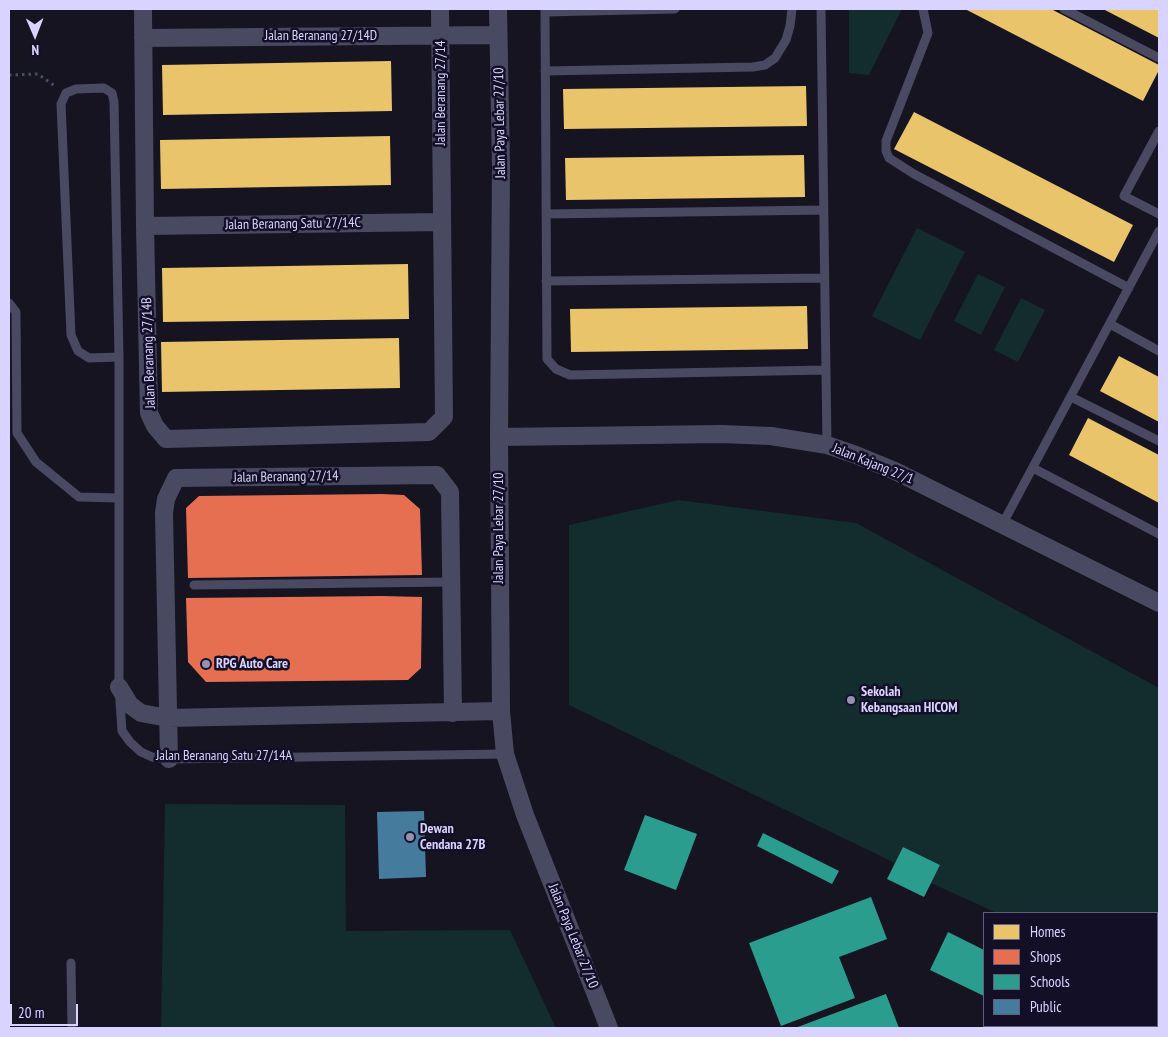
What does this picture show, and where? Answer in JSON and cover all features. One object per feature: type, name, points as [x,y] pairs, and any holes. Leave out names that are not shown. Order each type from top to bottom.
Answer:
[{"type":"street","name":"Jalan Beranang 27/14B","points":[[143,9],[149,412],[155,426],[166,439],[429,432],[444,417]]},
{"type":"street","name":"Jalan Beranang 27/14","points":[[440,9],[444,417]]},
{"type":"street","name":"Jalan Paya Lebar 27/10","points":[[498,9],[502,168],[499,437],[501,711],[505,754],[525,815],[609,1028]]},
{"type":"street","name":"Jalan Beranang 27/14D","points":[[143,38],[498,35]]},
{"type":"street","name":"Jalan Beranang Satu 27/14C","points":[[145,226],[442,222]]},
{"type":"street","name":"Jalan Kajang 27/1","points":[[499,437],[721,434],[771,436],[827,445],[895,472],[1159,603]]},
{"type":"street","name":"Jalan Beranang 27/14","points":[[169,759],[164,513],[166,499],[176,478],[437,475],[450,492],[453,712]]},
{"type":"street","points":[[119,687],[130,705],[141,713],[168,718],[501,711]]},
{"type":"lane","points":[[675,9],[545,10],[547,359],[556,369],[570,375],[825,370]]},
{"type":"lane","points":[[545,71],[753,67],[765,65],[775,58],[786,40],[792,9]]},
{"type":"lane","points":[[821,9],[827,445]]},
{"type":"lane","points":[[923,9],[928,33],[886,142],[886,152],[889,158],[914,174],[1129,288]]},
{"type":"lane","points":[[1064,9],[1159,58]]},
{"type":"lane","name":"Jalan Beranang Satu 27/14A","points":[[66,93],[76,89],[104,88],[112,93],[114,102],[119,357],[119,687],[122,731],[141,752],[152,757],[169,759],[505,754]]},
{"type":"lane","points":[[66,93],[61,104],[71,335],[78,351],[89,358],[119,357]]},
{"type":"lane","points":[[1159,131],[1124,196],[1159,214]]},
{"type":"lane","points":[[546,214],[823,210]]},
{"type":"lane","points":[[1002,525],[1159,231]]},
{"type":"lane","points":[[546,281],[824,278]]},
{"type":"lane","points":[[9,303],[16,312],[17,433],[36,462],[79,497],[118,498]]},
{"type":"lane","points":[[1110,324],[1159,351]]},
{"type":"lane","points":[[1070,397],[1159,441]]},
{"type":"lane","points":[[1033,468],[1159,534]]},
{"type":"lane","points":[[194,585],[451,582]]},
{"type":"lane","points":[[71,963],[72,1028]]},
{"type":"path","points":[[9,75],[38,74],[66,93]]},
{"type":"green space","points":[[849,9],[902,9],[869,75],[849,73]]},
{"type":"green space","points":[[917,228],[965,252],[920,340],[872,316]]},
{"type":"green space","points":[[978,274],[1005,287],[981,335],[954,321]]},
{"type":"green space","points":[[1021,298],[1045,310],[1018,362],[994,350]]},
{"type":"green space","points":[[678,500],[856,523],[1159,688],[1158,972],[1158,912],[995,912],[931,883],[940,865],[903,847],[895,863],[569,705],[569,525]]},
{"type":"green space","points":[[165,804],[345,805],[346,931],[510,930],[556,1028],[161,1028]]},
{"type":"building: Homes","points":[[965,9],[1051,9],[1159,65],[1159,70],[1143,101]]},
{"type":"building: Homes","points":[[1103,9],[1159,9],[1159,38]]},
{"type":"building: Homes","points":[[391,61],[392,111],[163,115],[162,65]]},
{"type":"building: Homes","points":[[806,86],[807,126],[564,129],[563,89]]},
{"type":"building: Homes","points":[[914,112],[1133,225],[1114,262],[894,149]]},
{"type":"building: Homes","points":[[390,136],[391,185],[161,189],[160,140]]},
{"type":"building: Homes","points":[[804,155],[805,197],[566,200],[565,158]]},
{"type":"building: Homes","points":[[408,264],[409,319],[163,322],[162,268]]},
{"type":"building: Homes","points":[[807,306],[808,349],[571,352],[570,309]]},
{"type":"building: Homes","points":[[399,338],[400,388],[162,392],[161,342]]},
{"type":"building: Homes","points":[[1119,356],[1159,377],[1159,422],[1100,391]]},
{"type":"building: Homes","points":[[1088,418],[1159,455],[1159,503],[1069,455]]},
{"type":"building: Shops","points":[[404,495],[420,509],[422,575],[188,578],[186,508],[199,496]]},
{"type":"building: Shops","points":[[422,597],[421,668],[408,680],[206,682],[188,662],[186,598]]},
{"type":"building: Schools","points":[[645,815],[697,834],[676,890],[624,870]]},
{"type":"building: Schools","points":[[763,833],[839,871],[832,884],[757,846]]},
{"type":"building: Schools","points":[[903,847],[940,865],[924,897],[887,879]]},
{"type":"building: Schools","points":[[871,897],[887,939],[839,957],[855,998],[781,1026],[749,943]]},
{"type":"building: Schools","points":[[948,932],[983,950],[983,996],[930,970]]},
{"type":"building: Schools","points":[[886,994],[899,1028],[795,1028]]},
{"type":"building: Schools","points":[[1034,1027],[1035,1028],[980,1028]]},
{"type":"building: Public","points":[[424,811],[426,877],[379,879],[377,812]]},
{"type":"place","name":"RPG Auto Care","points":[[206,664]]},
{"type":"place","name":"Sekolah Kebangsaan HICOM","points":[[851,700]]},
{"type":"place","name":"Dewan Cendana 27B","points":[[410,837]]}]
